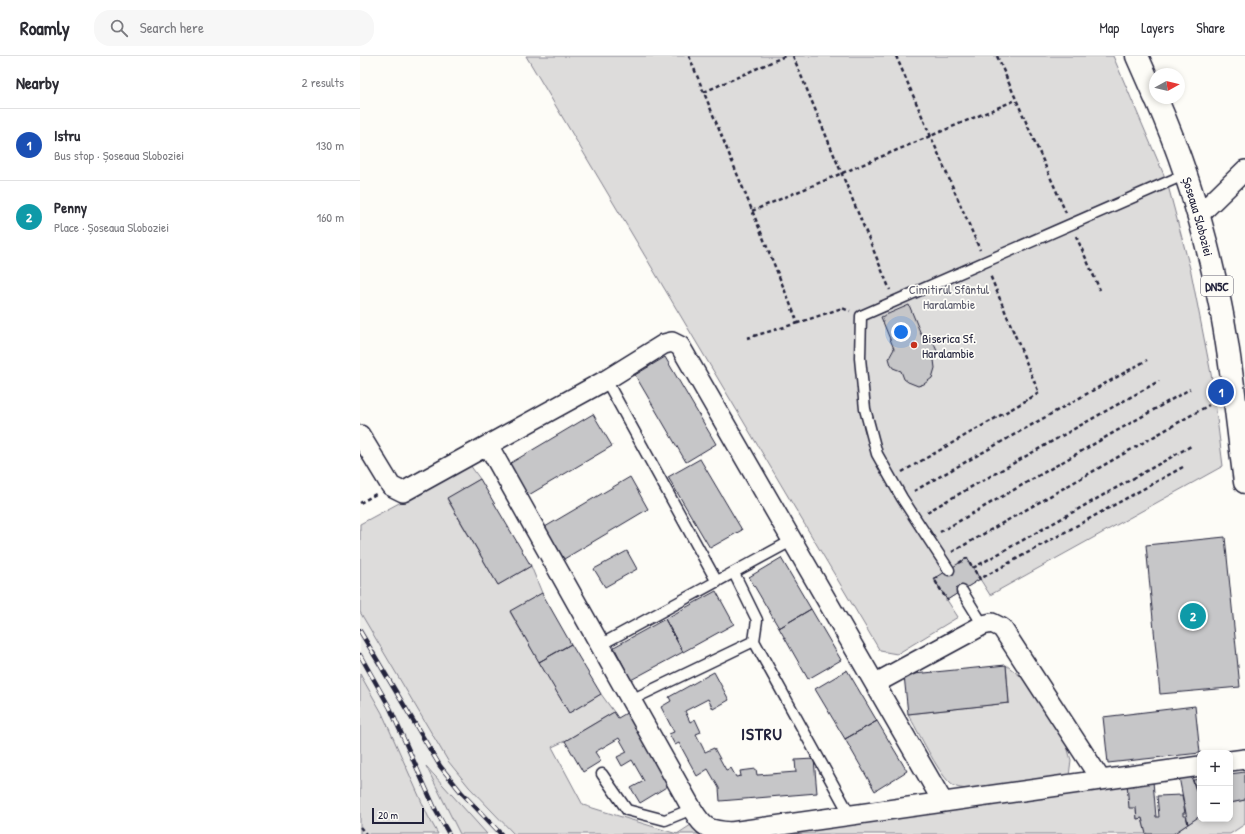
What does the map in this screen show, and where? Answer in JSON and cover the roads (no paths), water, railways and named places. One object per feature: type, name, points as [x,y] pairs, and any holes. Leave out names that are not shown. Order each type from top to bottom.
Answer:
[{"type":"main road","name":"Șoseaua Sloboziei","points":[[1137,56],[1149,83]]},
{"type":"main road","name":"Șoseaua Sloboziei","points":[[1158,104],[1186,174],[1199,215],[1221,305],[1242,434],[1245,482]]},
{"type":"street","points":[[1199,215],[1245,170]]},
{"type":"street","points":[[360,435],[391,486],[403,492],[606,380],[664,344],[672,342],[680,346],[876,682],[943,802]]},
{"type":"street","points":[[488,445],[692,810],[701,824],[707,829],[731,832],[1197,766]]},
{"type":"street","points":[[876,682],[983,625],[992,623],[1002,628],[1101,780]]},
{"type":"street","points":[[1233,761],[1245,759]]},
{"type":"lane","points":[[949,570],[902,498],[877,454],[865,409],[860,358],[861,316],[1186,174]]},
{"type":"lane","points":[[606,380],[717,582]]},
{"type":"lane","points":[[600,645],[793,540]]},
{"type":"lane","points":[[734,573],[757,620],[754,641],[850,815]]},
{"type":"lane","points":[[962,591],[983,625]]},
{"type":"lane","points":[[631,700],[754,641]]},
{"type":"lane","points":[[602,774],[626,810],[665,820],[692,810]]},
{"type":"railway","points":[[360,631],[440,766],[461,792],[501,834]]},
{"type":"railway","points":[[360,655],[390,708],[436,811],[449,834]]},
{"type":"place","name":"Biserica Sf. Haralambie","points":[[914,345]]},
{"type":"place","name":"Istru","points":[[1221,392]]},
{"type":"place","name":"Penny","points":[[1193,616]]},
{"type":"district","name":"ISTRU","points":[[762,733]]},
{"type":"park label","name":"Cimitirul Sfântul Haralambie","points":[[949,296]]}]
